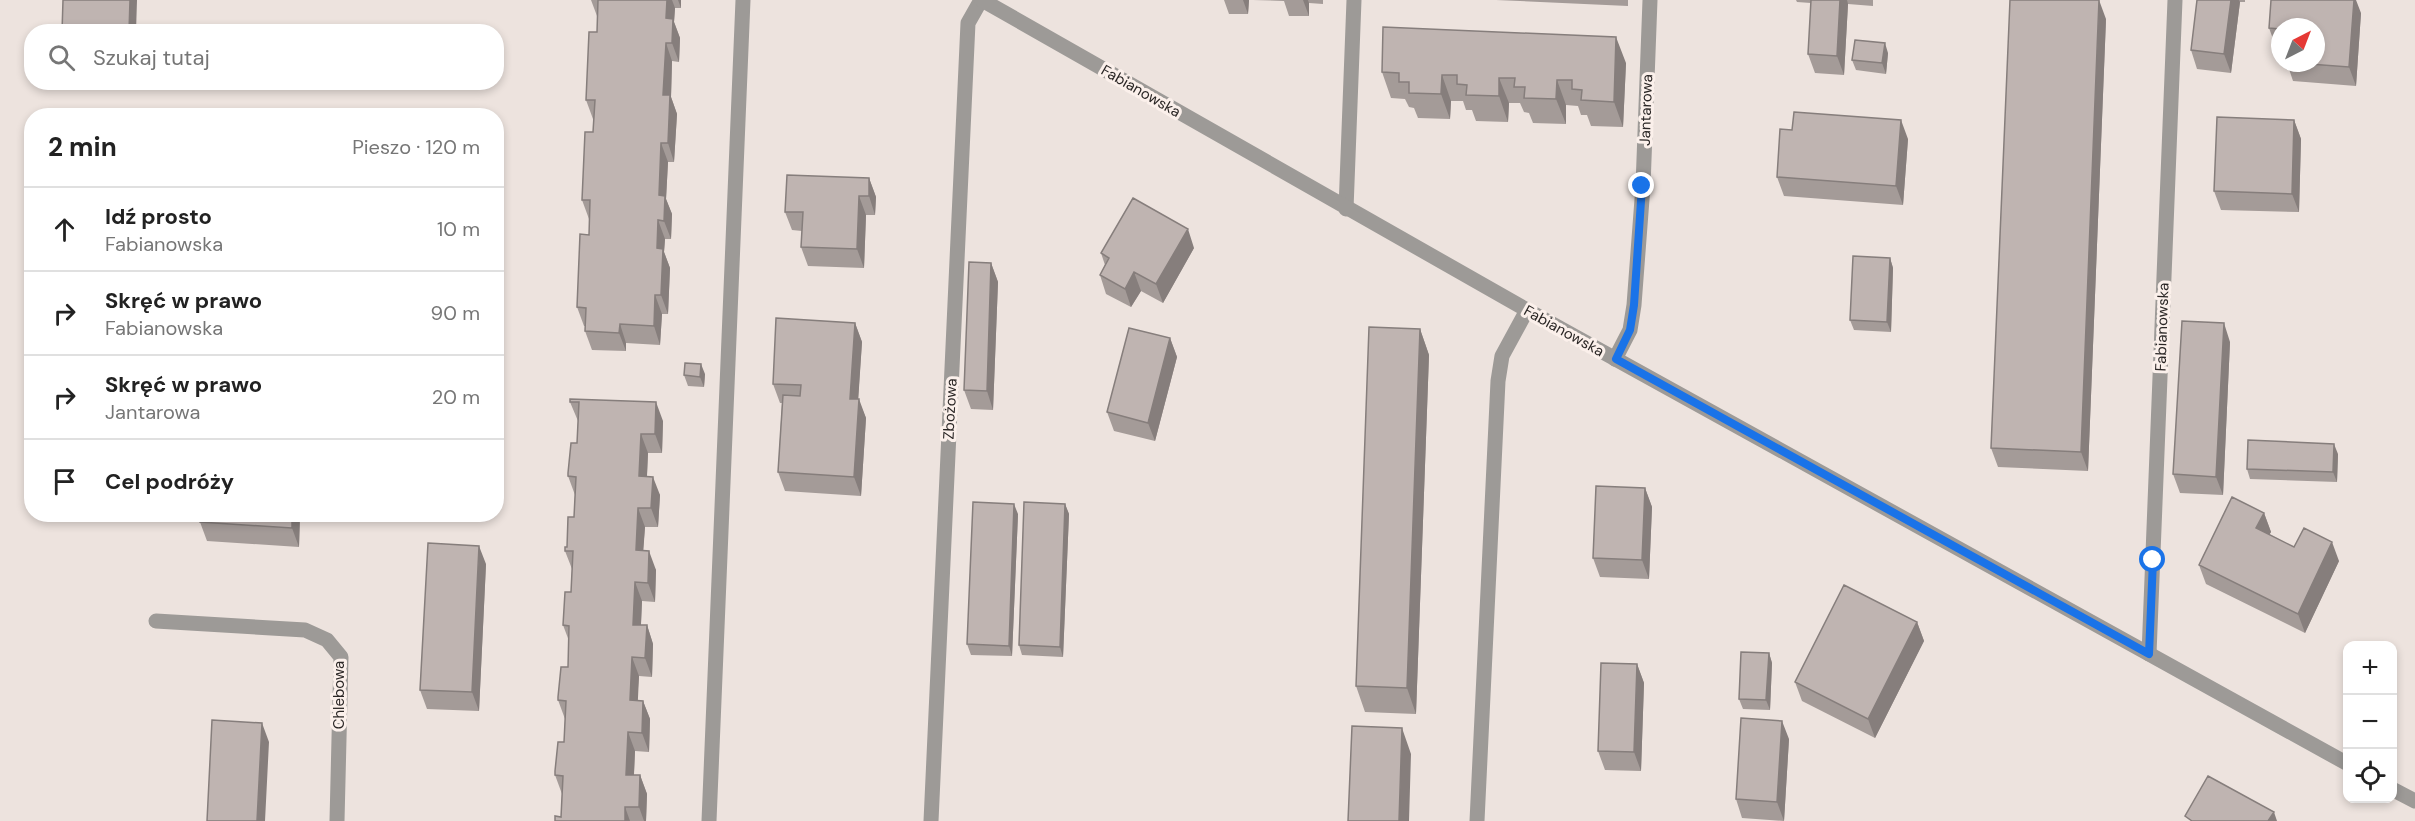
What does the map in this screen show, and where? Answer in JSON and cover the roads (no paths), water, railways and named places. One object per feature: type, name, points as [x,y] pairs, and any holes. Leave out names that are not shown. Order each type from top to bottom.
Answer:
[{"type":"street","points":[[709,821],[743,0]]},
{"type":"street","name":"Fabianowska","points":[[982,0],[1346,209],[2343,761]]},
{"type":"street","name":"Zbożowa","points":[[931,821],[968,23],[982,0]]},
{"type":"street","points":[[1346,209],[1354,0]]},
{"type":"street","name":"Jantarowa","points":[[1616,359],[1630,330],[1634,305],[1650,0]]},
{"type":"street","name":"Fabianowska","points":[[2149,654],[2175,0]]},
{"type":"street","points":[[1477,821],[1498,381],[1502,356],[1527,310]]},
{"type":"street","name":"Chlebowa","points":[[156,621],[305,630],[327,640],[341,657],[338,821]]},
{"type":"street","points":[[2397,792],[2415,801]]}]
